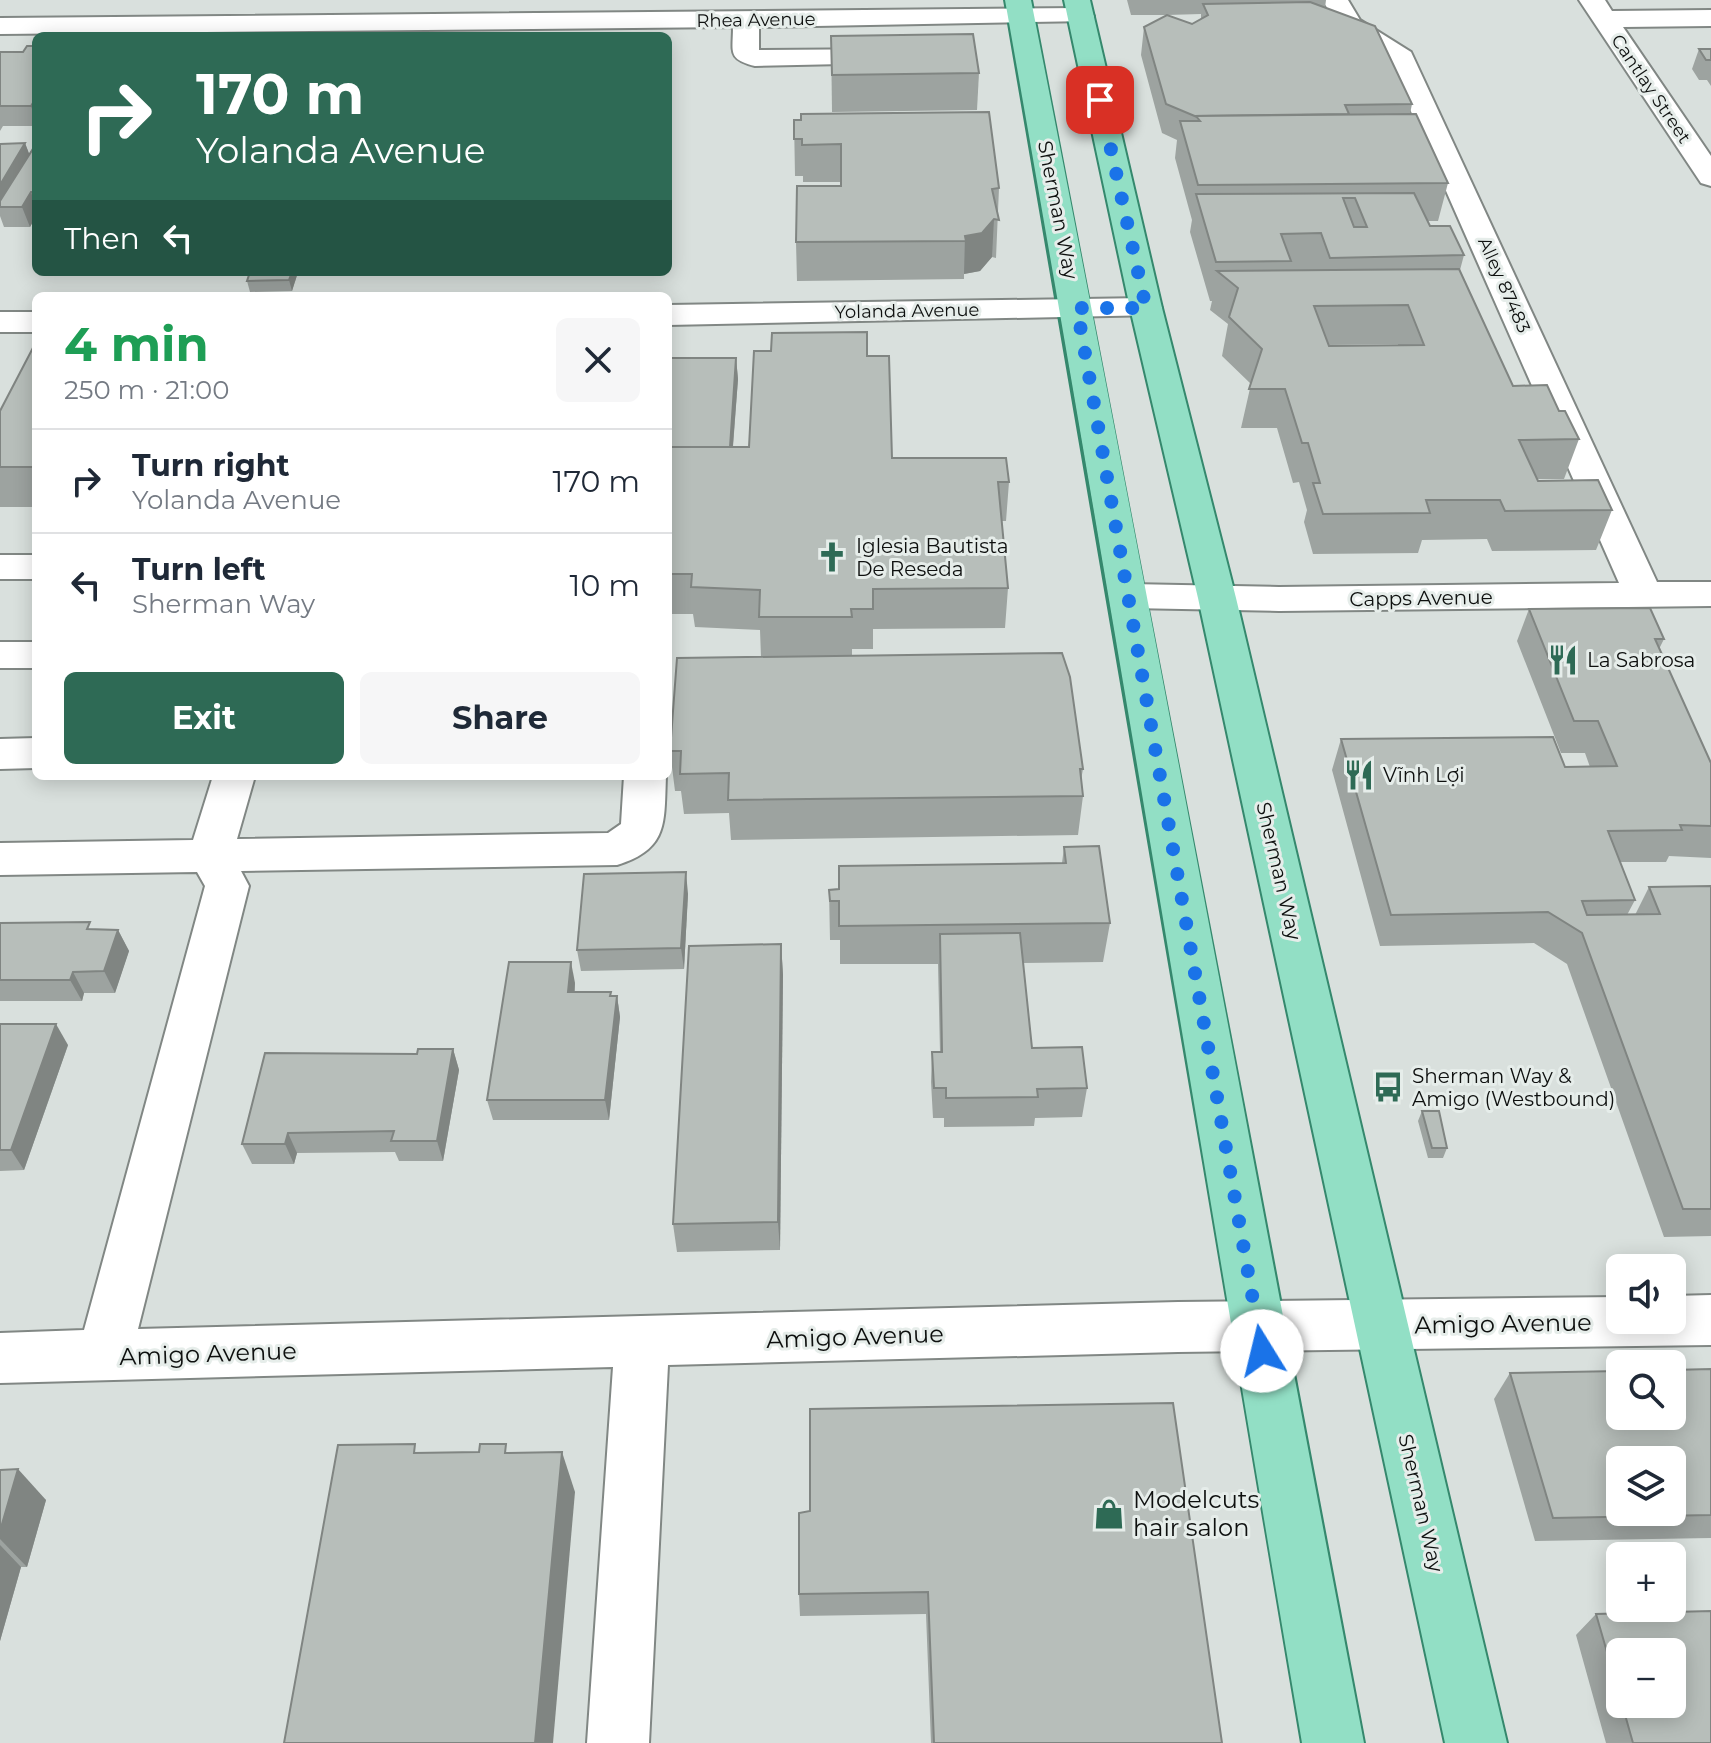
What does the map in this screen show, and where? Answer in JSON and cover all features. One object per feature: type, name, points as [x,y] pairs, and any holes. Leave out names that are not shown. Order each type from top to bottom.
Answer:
[{"type":"main road","name":"Sherman Way","points":[[1020,8],[1130,596],[1186,932],[1333,1743]]},
{"type":"main road","name":"Sherman Way","points":[[1079,8],[1146,308],[1217,598],[1476,1743]]},
{"type":"street","name":"Alley 87483","points":[[1335,0],[1351,25],[1398,52],[1644,595]]},
{"type":"street","name":"Rhea Avenue","points":[[0,26],[746,20],[917,36],[1020,8],[1079,8]]},
{"type":"street","points":[[1598,9],[1711,18]]},
{"type":"street","name":"Cantlay Street","points":[[1598,9],[1711,177]]},
{"type":"street","points":[[746,20],[746,55],[755,58],[904,55],[917,36]]},
{"type":"street","name":"Yolanda Avenue","points":[[672,315],[1146,308]]},
{"type":"street","points":[[0,322],[32,322]]},
{"type":"street","points":[[0,567],[32,567]]},
{"type":"street","name":"Capps Avenue","points":[[1130,596],[1711,594]]},
{"type":"street","points":[[0,655],[32,655]]},
{"type":"street","points":[[0,754],[32,753]]},
{"type":"street","points":[[104,1357],[227,886],[210,856],[233,780]]},
{"type":"street","points":[[0,859],[617,849],[642,831],[645,780]]},
{"type":"street","name":"Amigo Avenue","points":[[0,1358],[1258,1326],[1711,1320]]},
{"type":"street","points":[[618,1743],[642,1343]]},
{"type":"building","points":[[1310,2],[1375,26],[1412,104],[1345,105],[1349,114],[1197,117],[1166,104],[1144,27],[1167,15],[1192,24],[1208,15],[1203,4]]},
{"type":"building","points":[[973,34],[979,73],[832,75],[831,36]]},
{"type":"building","points":[[27,46],[32,46],[32,104],[0,106],[0,52],[23,52]]},
{"type":"building","points":[[1699,49],[1711,49],[1711,60],[1706,60]]},
{"type":"building","points":[[989,112],[999,188],[992,189],[999,220],[994,219],[982,233],[965,236],[966,241],[796,242],[797,186],[841,186],[841,144],[802,145],[802,139],[794,139],[794,120],[801,120],[801,114]]},
{"type":"building","points":[[1416,114],[1448,183],[1198,185],[1180,121],[1200,121],[1196,116]]},
{"type":"building","points":[[25,143],[0,185],[0,144]]},
{"type":"building","points":[[32,150],[32,192],[22,207],[0,207],[0,201]]},
{"type":"building","points":[[1414,193],[1430,226],[1450,226],[1464,255],[1330,258],[1321,233],[1281,234],[1291,261],[1216,262],[1196,194]],"holes":[[[1343,198],[1355,198],[1367,227],[1354,227]]]},
{"type":"building","points":[[1459,269],[1513,386],[1547,385],[1559,411],[1565,411],[1579,439],[1519,440],[1538,481],[1598,480],[1612,510],[1505,511],[1500,500],[1426,500],[1430,513],[1323,514],[1313,483],[1320,483],[1308,443],[1302,443],[1285,389],[1249,389],[1262,349],[1229,317],[1238,288],[1217,271]],"holes":[[[1408,305],[1424,345],[1329,346],[1314,306]]]},
{"type":"building","points":[[249,276],[290,276],[289,280],[247,281]]},
{"type":"building","points":[[867,332],[867,356],[889,356],[892,458],[1006,458],[1009,482],[998,482],[1008,588],[873,589],[873,609],[851,609],[852,617],[759,617],[760,590],[691,587],[692,574],[672,574],[672,447],[749,447],[754,351],[771,351],[772,333]]},
{"type":"building","points":[[32,350],[32,467],[0,467],[0,411]]},
{"type":"building","points":[[672,358],[736,358],[730,447],[672,447]]},
{"type":"building","points":[[1650,608],[1664,639],[1655,639],[1711,763],[1711,826],[1680,825],[1682,830],[1608,831],[1635,900],[1582,901],[1587,915],[1660,914],[1649,887],[1711,886],[1711,1209],[1683,1209],[1582,933],[1548,912],[1391,915],[1341,739],[1553,737],[1565,767],[1617,766],[1598,721],[1574,721],[1529,609]]},
{"type":"building","points":[[1062,653],[1070,677],[1083,769],[1080,769],[1083,796],[728,800],[729,773],[680,774],[681,751],[672,751],[677,658]]},
{"type":"building","points":[[1099,846],[1110,923],[839,926],[839,901],[830,901],[829,890],[839,889],[839,866],[1066,863],[1064,847]]},
{"type":"building","points":[[686,872],[681,948],[577,950],[584,874]]},
{"type":"building","points":[[90,922],[87,929],[118,930],[104,971],[73,972],[70,980],[0,980],[0,923]]},
{"type":"building","points":[[1020,933],[1032,1048],[1082,1047],[1087,1088],[1037,1089],[1038,1097],[946,1098],[946,1088],[934,1088],[932,1052],[942,1052],[940,934]]},
{"type":"building","points":[[781,944],[778,1222],[673,1224],[689,946]]},
{"type":"building","points":[[509,962],[571,962],[568,992],[611,992],[610,996],[617,996],[605,1100],[487,1100]]},
{"type":"building","points":[[0,1024],[56,1024],[11,1150],[0,1150]]},
{"type":"building","points":[[418,1049],[453,1049],[437,1141],[391,1141],[394,1131],[288,1133],[285,1144],[242,1144],[265,1053],[417,1054]]},
{"type":"building","points":[[1422,1111],[1439,1111],[1447,1148],[1432,1148]]},
{"type":"building","points":[[1711,1369],[1711,1515],[1686,1515],[1686,1446],[1606,1446],[1606,1517],[1553,1518],[1510,1373],[1606,1371],[1606,1430],[1686,1430],[1686,1370]]},
{"type":"building","points":[[1173,1403],[1222,1743],[934,1743],[928,1592],[799,1594],[799,1513],[810,1511],[810,1409]]},
{"type":"building","points":[[415,1444],[414,1453],[479,1452],[480,1444],[506,1444],[505,1453],[562,1452],[535,1743],[284,1743],[338,1445]]},
{"type":"building","points":[[18,1469],[0,1531],[0,1470]]},
{"type":"building","points":[[1711,1611],[1711,1743],[1633,1743],[1626,1718],[1686,1718],[1686,1638],[1606,1638],[1606,1649],[1596,1614],[1606,1614],[1606,1622],[1686,1622],[1686,1612]]},
{"type":"place","name":"Iglesia Bautista De Reseda","points":[[832,557]]},
{"type":"place","name":"La Sabrosa","points":[[1563,660]]},
{"type":"place","name":"Vĩnh Lợi","points":[[1359,775]]},
{"type":"place","name":"Sherman Way & Amigo (Westbound)","points":[[1388,1087]]},
{"type":"place","name":"Modelcuts hair salon","points":[[1109,1514]]},
{"type":"route","points":[[1100,100],[1146,308],[1077,308],[1262,1351]]}]
